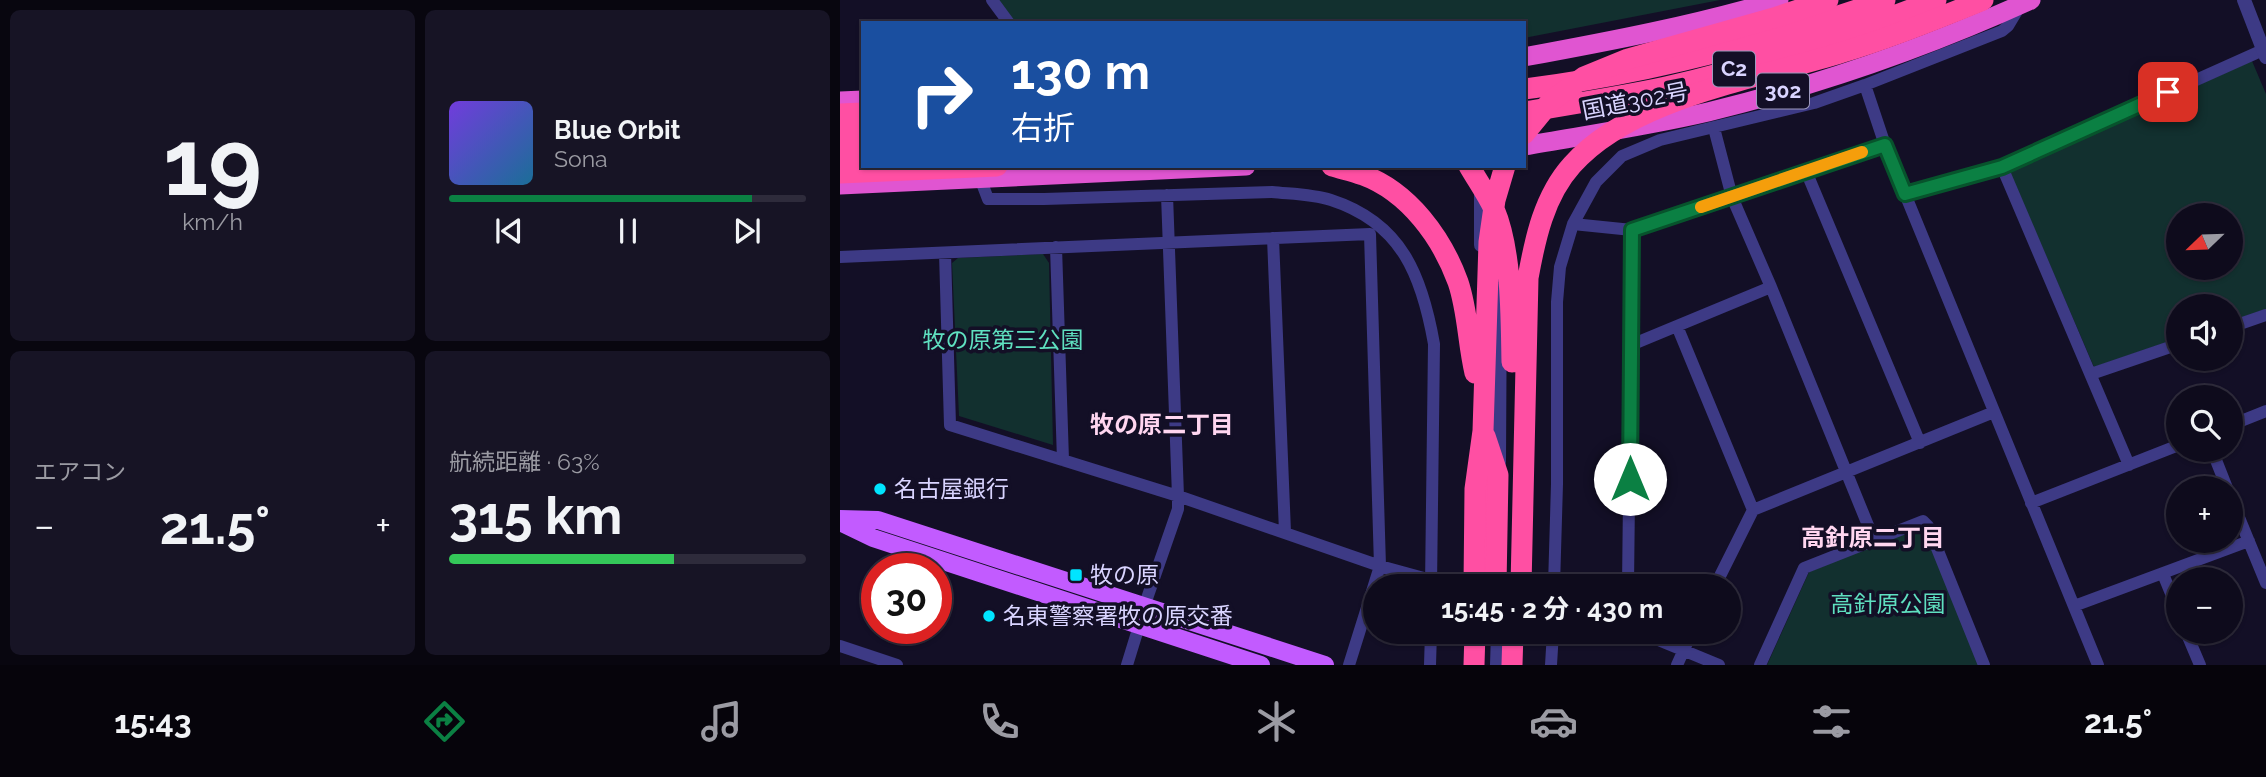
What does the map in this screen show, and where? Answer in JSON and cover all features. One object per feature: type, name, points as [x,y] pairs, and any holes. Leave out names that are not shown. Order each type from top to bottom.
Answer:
[{"type":"highway","points":[[1526,57],[1709,21],[1779,0]]},
{"type":"highway","points":[[1526,132],[1551,101],[1584,77],[1628,59],[1828,0]]},
{"type":"highway","name":"C2","points":[[1526,89],[1656,67],[1736,48],[1885,0]]},
{"type":"highway","name":"C2","points":[[1526,112],[1666,87],[1743,67],[1936,0]]},
{"type":"highway","points":[[1521,574],[1528,278],[1534,246],[1547,204],[1570,167],[1595,142],[1624,123],[1678,100],[1845,52],[1983,0]]},
{"type":"highway","name":"国道302号","points":[[1526,146],[1657,123],[1779,92],[1881,60],[2026,2]]},
{"type":"highway","points":[[840,101],[861,100]]},
{"type":"highway","points":[[840,114],[861,113]]},
{"type":"highway","points":[[840,133],[861,132]]},
{"type":"highway","points":[[840,152],[861,152]]},
{"type":"highway","points":[[840,173],[1160,168]]},
{"type":"highway","points":[[1339,168],[1365,176],[1394,192],[1422,218],[1443,248],[1458,283],[1483,406]]},
{"type":"highway","points":[[1470,168],[1495,211],[1504,244],[1511,306],[1513,574]]},
{"type":"highway","points":[[1483,574],[1486,477],[1483,406],[1489,242],[1503,168]]},
{"type":"highway","points":[[840,185],[989,172]]},
{"type":"highway","points":[[1483,430],[1498,475],[1497,574]]},
{"type":"highway","points":[[1466,574],[1464,493],[1483,430]]},
{"type":"highway","points":[[1474,574],[1475,489],[1483,430]]},
{"type":"highway","points":[[1474,665],[1475,644]]},
{"type":"highway","points":[[1510,644],[1512,665]]},
{"type":"main road","points":[[840,520],[878,520],[1325,665]]},
{"type":"main road","points":[[840,520],[873,538],[1261,665]]},
{"type":"street","points":[[992,0],[1008,21]]},
{"type":"street","points":[[1905,194],[2002,167],[2265,53],[2244,0]]},
{"type":"street","points":[[1554,574],[1557,302],[1560,267],[1573,224],[1596,182],[1622,156],[1660,140],[1814,103],[2002,31],[2026,2]]},
{"type":"street","points":[[1865,85],[1885,145],[2098,665]]},
{"type":"street","points":[[1714,128],[1732,197],[1874,540]]},
{"type":"street","points":[[1573,224],[1632,230],[1885,145]]},
{"type":"street","points":[[2002,167],[2129,465]]},
{"type":"street","points":[[1480,168],[1483,574]]},
{"type":"street","points":[[1497,574],[1503,168]]},
{"type":"street","points":[[989,172],[988,199],[1044,200],[1272,192],[1330,200],[1406,253],[1428,309],[1434,344],[1431,574]]},
{"type":"street","points":[[1806,172],[1920,443]]},
{"type":"street","points":[[1144,607],[1178,509],[1167,195]]},
{"type":"street","points":[[840,257],[1273,238],[1375,230]]},
{"type":"street","points":[[1349,665],[1380,566],[1375,230]]},
{"type":"street","points":[[1628,574],[1632,230]]},
{"type":"street","points":[[1273,238],[1285,531]]},
{"type":"street","points":[[1056,247],[1063,460]]},
{"type":"street","points":[[945,253],[950,425],[1285,531],[1404,574]]},
{"type":"street","points":[[1631,345],[1771,287]]},
{"type":"street","points":[[2243,323],[2266,315]]},
{"type":"street","points":[[1676,326],[1753,510]]},
{"type":"street","points":[[2091,374],[2166,348]]},
{"type":"street","points":[[2243,420],[2266,411]]},
{"type":"street","points":[[1721,574],[1753,510],[1994,412]]},
{"type":"street","points":[[2031,503],[2166,450]]},
{"type":"street","points":[[1760,665],[1804,568],[1923,521],[1928,526],[1983,665]]},
{"type":"street","points":[[2243,527],[2266,583]]},
{"type":"street","points":[[2074,606],[2249,541]]},
{"type":"street","points":[[2163,575],[2166,582]]},
{"type":"street","points":[[1127,665],[1139,626]]},
{"type":"street","points":[[1430,665],[1431,644]]},
{"type":"street","points":[[1478,644],[1481,665]]},
{"type":"street","points":[[1497,665],[1505,644]]},
{"type":"street","points":[[1551,665],[1552,644]]},
{"type":"street","points":[[1670,644],[1719,665]]},
{"type":"street","points":[[1677,665],[1686,644]]},
{"type":"street","points":[[2191,644],[2200,665]]},
{"type":"street","points":[[840,646],[897,665]]},
{"type":"green space","points":[[992,0],[1720,0],[1526,38],[1526,21],[1008,21]]},
{"type":"green space","points":[[2252,61],[2266,94],[2266,309],[2243,317],[2243,294],[2166,294],[2166,342],[2094,367],[2009,170]]},
{"type":"green space","name":"牧の原第三公園","points":[[1043,254],[1049,263],[1053,445],[959,416],[952,263],[958,258]]},
{"type":"green space","name":"高針原公園","points":[[1918,527],[1925,530],[1979,665],[1767,665],[1809,572]]},
{"type":"slow traffic","points":[[1701,207],[1862,152]]},
{"type":"place","name":"名古屋銀行","points":[[880,489]]},
{"type":"place","name":"牧の原","points":[[1076,575]]},
{"type":"place","name":"名東警察署牧の原交番","points":[[989,616]]},
{"type":"district","name":"牧の原二丁目","points":[[1162,425]]},
{"type":"district","name":"高針原二丁目","points":[[1873,538]]},
{"type":"route","points":[[1630,479],[1632,230],[1885,145],[1905,194],[2002,167],[2168,92]]}]
